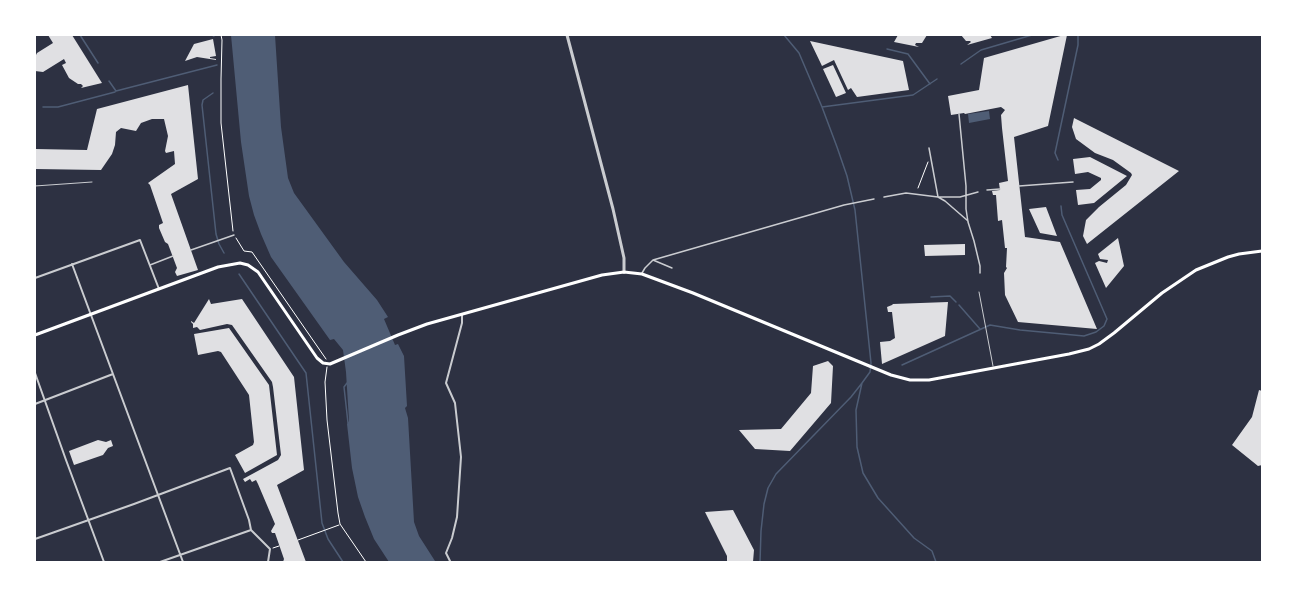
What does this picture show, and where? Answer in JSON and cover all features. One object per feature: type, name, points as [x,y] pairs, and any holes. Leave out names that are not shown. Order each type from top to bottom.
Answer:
[{"type":"main road","points":[[35,335],[225,265],[240,263],[248,265],[258,272],[317,358],[323,363],[327,364],[427,324],[602,275],[624,272],[642,274],[693,293],[879,370],[901,378],[918,380],[943,378],[1089,349],[1114,334],[1169,289],[1196,270],[1228,257],[1262,251]]},
{"type":"street","points":[[567,35],[613,209],[624,258],[624,272]]},
{"type":"street","points":[[958,114],[966,179],[965,196],[968,222],[980,266],[980,273]]},
{"type":"street","points":[[930,148],[938,197],[945,201],[968,222]]},
{"type":"street","points":[[1019,186],[1073,182]]},
{"type":"street","points":[[987,190],[1000,189]]},
{"type":"street","points":[[884,197],[906,193],[938,197],[965,196],[973,192],[978,192]]},
{"type":"street","points":[[642,274],[645,268],[653,260],[844,205],[874,199]]},
{"type":"street","points":[[191,250],[234,234]]},
{"type":"street","points":[[35,278],[140,240],[159,289]]},
{"type":"street","points":[[150,265],[173,256]]},
{"type":"street","points":[[653,260],[672,268]]},
{"type":"street","points":[[72,264],[183,562]]},
{"type":"street","points":[[450,561],[446,553],[452,538],[457,517],[461,457],[455,403],[446,383],[462,323],[462,314]]},
{"type":"street","points":[[35,373],[104,562]]},
{"type":"street","points":[[35,404],[113,374]]},
{"type":"street","points":[[35,539],[230,468],[249,520],[250,530],[270,549],[268,562]]},
{"type":"street","points":[[160,562],[250,530]]},
{"type":"lane","points":[[35,186],[92,182]]},
{"type":"lane","points":[[979,292],[993,368]]},
{"type":"path","points":[[221,35],[221,123],[234,234],[244,251],[252,252],[327,361],[325,382],[327,420],[340,524],[366,562]]},
{"type":"path","points":[[918,188],[930,154]]},
{"type":"path","points":[[298,540],[340,524]]},
{"type":"path","points":[[270,549],[280,546]]},
{"type":"water","points":[[231,35],[275,35],[281,127],[288,178],[294,193],[344,262],[377,300],[388,317],[384,319],[395,345],[398,344],[404,356],[407,406],[405,408],[408,418],[414,522],[419,536],[435,561],[441,562],[389,562],[374,539],[365,517],[358,497],[352,468],[347,424],[349,421],[343,350],[334,339],[330,340],[271,257],[254,215],[249,196],[241,142]]},
{"type":"water","points":[[989,111],[990,119],[969,123],[968,114]]},
{"type":"building","points":[[48,35],[72,35],[102,83],[81,88],[83,86],[81,84],[78,84],[69,78],[62,65],[66,63],[64,59],[43,72],[35,71],[35,57],[37,53],[53,43]]},
{"type":"building","points":[[898,35],[927,35],[922,43],[916,43],[915,45],[919,47],[894,42]]},
{"type":"building","points":[[961,35],[990,35],[992,38],[967,45],[971,42],[966,41]]},
{"type":"building","points":[[1067,35],[1048,126],[1014,137],[1025,237],[1060,242],[1097,329],[1018,322],[1005,295],[1004,273],[1007,268],[1007,248],[1005,248],[1002,220],[998,221],[996,195],[993,195],[992,191],[1000,190],[999,183],[1008,181],[1001,115],[1005,110],[1001,107],[965,114],[951,115],[948,96],[979,90],[984,58]]},
{"type":"building","points":[[213,39],[216,56],[210,58],[216,60],[197,57],[185,61],[194,44]]},
{"type":"building","points":[[810,41],[903,61],[909,90],[857,97],[851,88],[848,90],[834,60],[822,66]]},
{"type":"building","points":[[833,65],[846,93],[836,97],[823,69]]},
{"type":"building","points":[[188,85],[198,179],[171,194],[198,270],[177,276],[175,272],[177,268],[168,244],[165,242],[159,228],[159,225],[163,223],[148,183],[175,164],[174,151],[166,153],[165,151],[168,136],[164,119],[152,119],[141,123],[136,131],[121,128],[116,132],[115,145],[112,154],[101,170],[35,169],[35,149],[87,150],[97,109]]},
{"type":"building","points":[[1074,118],[1179,171],[1087,244],[1083,236],[1086,220],[1099,207],[1126,185],[1132,175],[1113,160],[1095,153],[1076,139],[1072,127]]},
{"type":"building","points":[[1090,157],[1127,176],[1094,203],[1078,205],[1076,190],[1090,189],[1101,180],[1101,178],[1088,172],[1075,174],[1073,159]]},
{"type":"building","points":[[1046,207],[1057,236],[1040,233],[1029,209]]},
{"type":"building","points":[[1118,238],[1124,266],[1106,288],[1095,263],[1099,261],[1107,263],[1108,260],[1100,259],[1098,254]]},
{"type":"building","points":[[965,244],[965,255],[925,256],[924,245]]},
{"type":"building","points":[[209,299],[211,304],[242,299],[294,377],[304,470],[277,485],[306,562],[283,562],[284,559],[275,533],[272,533],[271,531],[275,524],[258,484],[256,480],[252,482],[250,479],[245,482],[243,479],[278,460],[281,455],[272,382],[232,325],[227,324],[200,330],[197,327],[193,328],[191,321],[194,323]]},
{"type":"building","points":[[948,302],[945,336],[882,364],[880,342],[890,341],[895,338],[892,312],[888,312],[887,307],[893,304]]},
{"type":"building","points":[[229,328],[269,385],[277,455],[245,473],[235,455],[253,445],[254,442],[249,395],[221,352],[218,351],[198,355],[194,334]]},
{"type":"building","points":[[828,361],[833,366],[831,403],[790,451],[755,449],[739,430],[781,429],[811,393],[813,366]]},
{"type":"building","points":[[1259,390],[1262,391],[1262,465],[1258,466],[1232,445],[1252,417]]},
{"type":"building","points":[[98,440],[106,442],[111,440],[113,446],[108,448],[103,455],[74,465],[69,451]]},
{"type":"building","points":[[733,510],[754,550],[753,562],[727,562],[727,556],[705,512]]},
{"type":"waterway","points":[[80,35],[98,63]]},
{"type":"waterway","points":[[784,35],[799,53],[822,107],[847,176],[855,210],[871,363],[870,372],[862,383],[856,410],[857,447],[863,473],[878,498],[914,538],[932,551],[936,562]]},
{"type":"waterway","points":[[961,64],[981,50],[1032,35]]},
{"type":"waterway","points":[[1058,160],[1055,153],[1078,45],[1078,35]]},
{"type":"waterway","points":[[887,49],[908,54],[930,84]]},
{"type":"waterway","points":[[109,81],[116,91],[217,65]]},
{"type":"waterway","points":[[822,107],[913,95],[937,79]]},
{"type":"waterway","points":[[43,107],[58,107],[115,92]]},
{"type":"waterway","points":[[213,93],[203,100],[202,105],[216,234],[224,253]]},
{"type":"waterway","points":[[902,365],[990,325],[1020,330],[1084,336],[1096,332],[1104,326],[1107,319],[1062,215],[1061,206]]},
{"type":"waterway","points":[[239,274],[306,373],[322,523],[328,539],[343,562]]},
{"type":"waterway","points":[[931,297],[950,296],[956,302]]},
{"type":"waterway","points":[[959,305],[980,329]]},
{"type":"waterway","points":[[347,383],[344,387],[348,423]]},
{"type":"waterway","points":[[760,562],[761,531],[764,504],[768,488],[776,474],[851,397],[862,383]]}]
